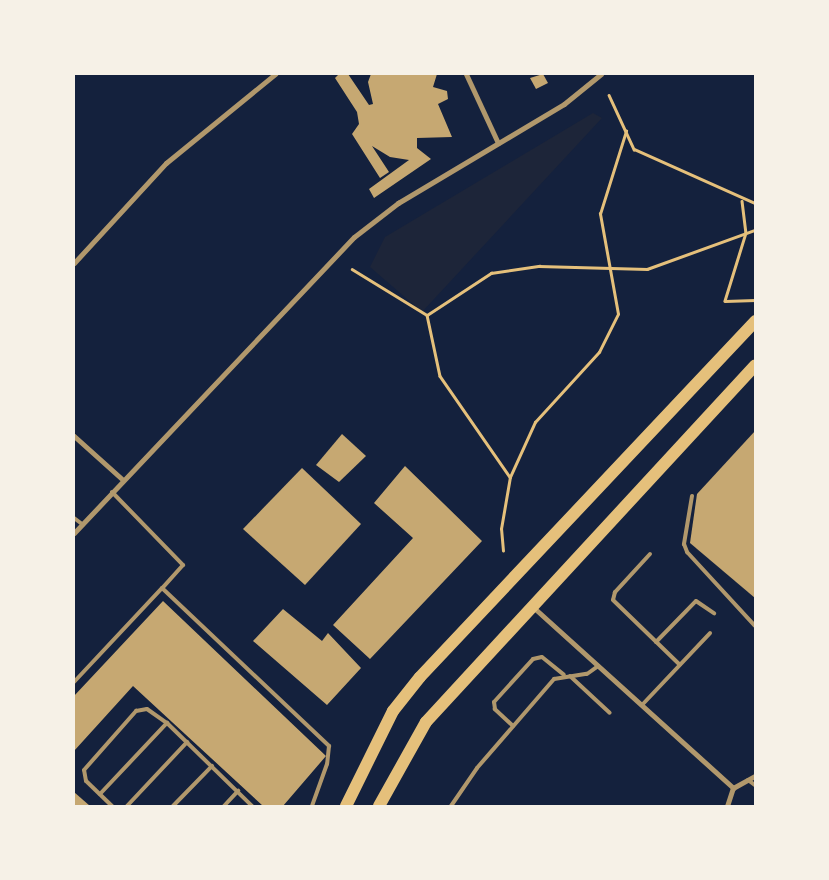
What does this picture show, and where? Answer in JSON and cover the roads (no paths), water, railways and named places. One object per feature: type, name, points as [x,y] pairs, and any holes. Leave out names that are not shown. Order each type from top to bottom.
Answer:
[{"type":"main road","points":[[346,806],[394,712],[420,677],[755,321]]},
{"type":"main road","points":[[379,806],[426,722],[755,366]]},
{"type":"street","points":[[74,263],[166,164],[275,74]]},
{"type":"street","points":[[466,74],[498,143]]},
{"type":"street","points":[[74,533],[122,480],[354,237],[398,203],[564,104],[601,74]]},
{"type":"street","points":[[74,436],[122,480]]},
{"type":"street","points":[[532,606],[733,788]]},
{"type":"street","points":[[727,806],[733,788],[755,776]]},
{"type":"lane","points":[[74,682],[183,565],[112,492]]},
{"type":"lane","points":[[692,496],[684,544],[686,552],[755,626]]},
{"type":"lane","points":[[74,518],[82,524]]},
{"type":"lane","points":[[650,554],[615,592],[613,600],[680,665]]},
{"type":"lane","points":[[162,588],[328,746],[328,764],[312,806]]},
{"type":"lane","points":[[656,642],[696,600],[714,613]]},
{"type":"lane","points":[[642,705],[710,633]]},
{"type":"lane","points":[[513,726],[495,709],[494,702],[533,658],[542,657],[564,675],[570,676],[587,674],[598,666]]},
{"type":"lane","points":[[451,806],[513,726],[554,679],[564,675]]},
{"type":"lane","points":[[570,676],[610,713]]},
{"type":"lane","points":[[112,806],[84,776],[87,762],[136,711],[153,710],[252,806]]},
{"type":"lane","points":[[100,794],[167,723]]},
{"type":"lane","points":[[127,806],[187,742]]},
{"type":"lane","points":[[173,806],[212,766]]},
{"type":"lane","points":[[748,780],[755,785]]},
{"type":"lane","points":[[224,806],[238,791]]}]
